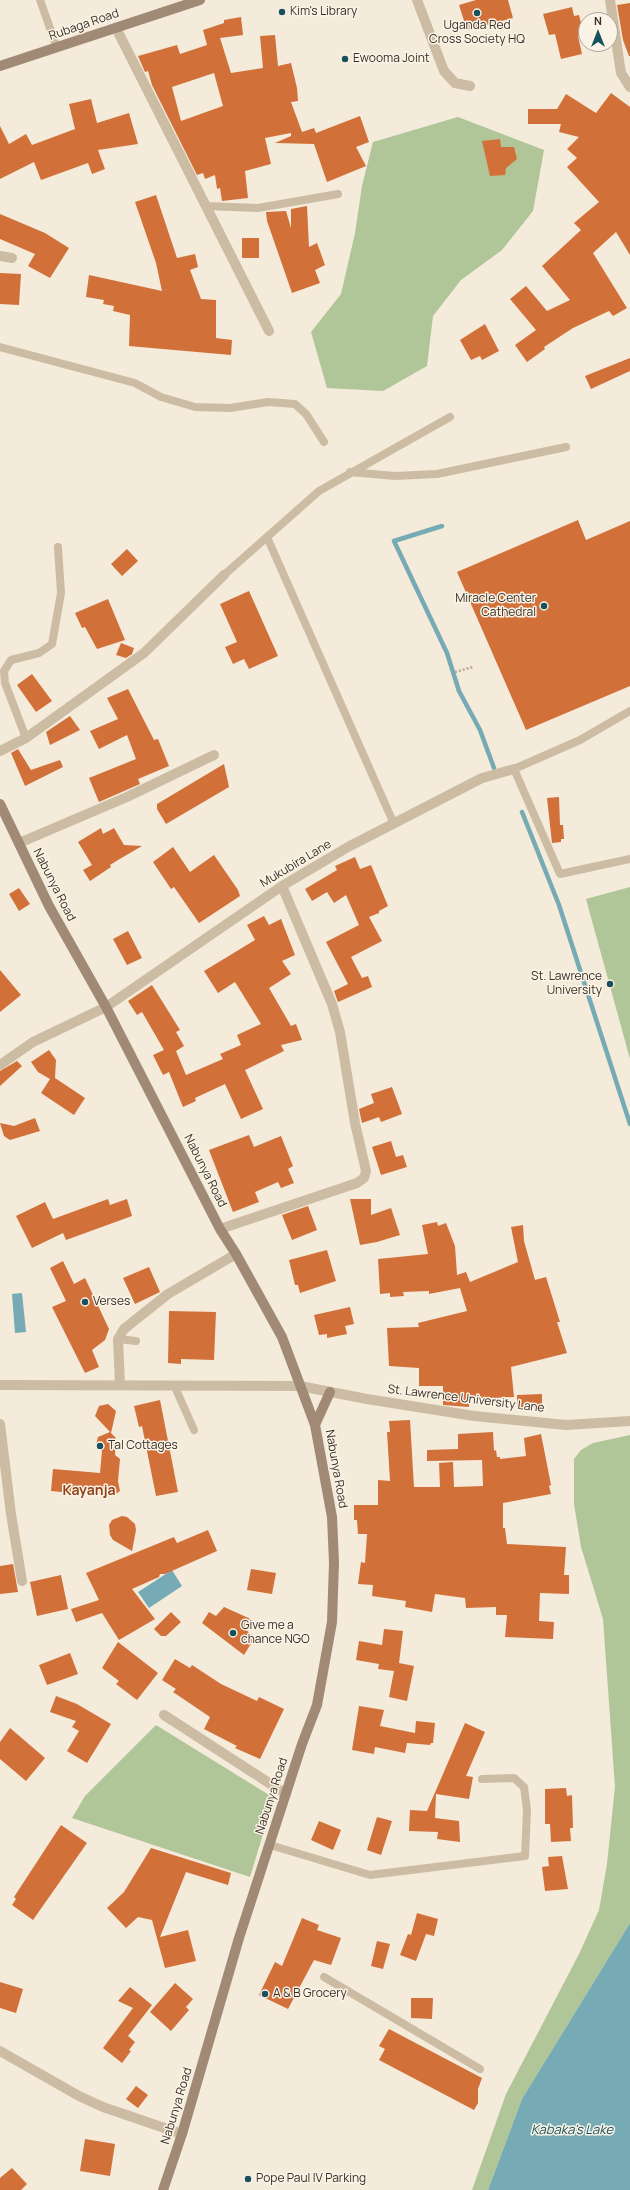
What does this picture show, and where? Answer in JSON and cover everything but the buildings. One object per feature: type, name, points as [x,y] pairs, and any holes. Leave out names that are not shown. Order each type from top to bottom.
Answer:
[{"type":"main road","name":"Rubaga Road","points":[[0,66],[200,0]]},
{"type":"main road","name":"Nabunya Road","points":[[0,804],[49,906],[106,1007],[220,1229],[236,1254],[282,1337],[315,1425],[332,1517],[334,1563],[332,1622],[317,1706],[286,1794],[239,1938],[182,2134],[163,2190]]},
{"type":"main road","points":[[315,1425],[330,1392]]},
{"type":"street","points":[[417,0],[444,71],[455,83],[470,86]]},
{"type":"street","points":[[610,0],[621,73],[630,87]]},
{"type":"street","points":[[116,28],[269,331]]},
{"type":"street","points":[[0,256],[12,258]]},
{"type":"street","points":[[0,751],[26,738],[144,653],[224,575]]},
{"type":"street","points":[[19,843],[127,797],[214,755]]},
{"type":"street","name":"Mukubira Lane","points":[[0,1065],[32,1042],[106,1007],[282,886],[348,848],[482,778],[514,769]]},
{"type":"street","points":[[220,1229],[357,1183],[364,1178],[366,1171],[355,1123],[340,1032],[332,1004],[282,886]]},
{"type":"street","points":[[120,1385],[118,1339],[130,1322],[168,1294],[236,1254]]},
{"type":"street","name":"St. Lawrence University Lane","points":[[0,1385],[300,1386],[474,1416],[558,1424],[630,1421]]},
{"type":"street","points":[[0,1424],[11,1514],[22,1581]]},
{"type":"street","points":[[164,1715],[286,1794]]},
{"type":"street","points":[[0,2051],[79,2096],[103,2107],[182,2134]]},
{"type":"lane","points":[[40,0],[57,48]]},
{"type":"lane","points":[[206,206],[258,208],[338,194]]},
{"type":"lane","points":[[0,348],[134,383],[161,397],[195,407],[230,408],[268,402],[295,404],[306,414],[324,442]]},
{"type":"lane","points":[[224,575],[319,491],[349,472],[450,417]]},
{"type":"lane","points":[[349,472],[396,476],[437,474],[566,447]]},
{"type":"lane","points":[[267,537],[394,824]]},
{"type":"lane","points":[[26,738],[5,683],[4,671],[11,660],[39,653],[52,644],[61,593],[58,547]]},
{"type":"lane","points":[[630,711],[580,740],[514,769],[560,874],[630,859]]},
{"type":"lane","points":[[118,1339],[136,1341]]},
{"type":"lane","points":[[174,1385],[194,1430]]},
{"type":"lane","points":[[270,1845],[370,1875],[525,1856],[527,1810],[524,1787],[514,1778],[482,1779]]},
{"type":"lane","points":[[324,1977],[480,2069]]},
{"type":"path","points":[[455,672],[473,667]]},
{"type":"green space","points":[[458,117],[544,150],[533,211],[502,250],[461,280],[433,316],[427,366],[383,391],[327,388],[311,332],[341,294],[355,233],[362,186],[373,142]]},
{"type":"green space","points":[[630,887],[630,1059],[586,899]]},
{"type":"green space","points":[[630,1435],[630,1923],[522,2099],[488,2190],[472,2190],[506,2094],[579,1954],[599,1910],[607,1864],[615,1787],[603,1619],[581,1547],[574,1504],[574,1459],[581,1450],[593,1443]]},
{"type":"green space","points":[[156,1725],[274,1798],[250,1877],[72,1818],[85,1796]]},
{"type":"water","points":[[22,1293],[26,1332],[15,1333],[12,1294]]},
{"type":"water","points":[[172,1570],[182,1586],[149,1608],[138,1592]]},
{"type":"water","name":"Kabaka's Lake","points":[[630,1923],[630,2190],[488,2190],[522,2099]]},
{"type":"waterway","points":[[442,526],[394,541],[447,653],[459,691],[480,730],[494,768]]},
{"type":"waterway","points":[[522,812],[559,905],[630,1124]]},
{"type":"place","name":"Kim's Library","points":[[282,12]]},
{"type":"place","name":"Uganda Red Cross Society HQ","points":[[477,13]]},
{"type":"place","name":"Ewooma Joint","points":[[345,59]]},
{"type":"place","name":"Miracle Center Cathedral","points":[[544,606]]},
{"type":"place","name":"St. Lawrence University","points":[[610,984]]},
{"type":"place","name":"Verses","points":[[85,1302]]},
{"type":"place","name":"Tal Cottages","points":[[100,1446]]},
{"type":"place","name":"Give me a chance NGO","points":[[233,1633]]},
{"type":"place","name":"A & B Grocery","points":[[265,1994]]},
{"type":"place","name":"Pope Paul IV Parking","points":[[248,2179]]},
{"type":"district","name":"Kayanja","points":[[89,1491]]}]
